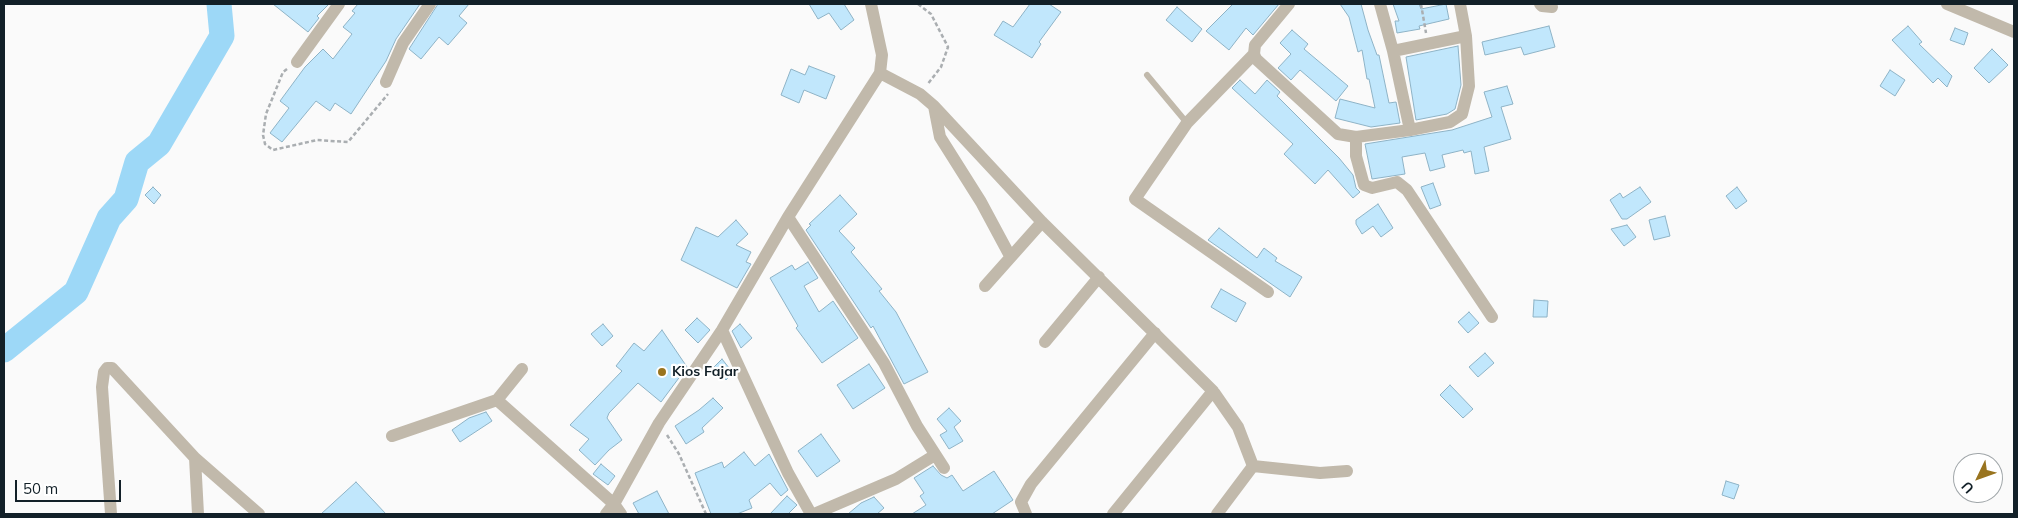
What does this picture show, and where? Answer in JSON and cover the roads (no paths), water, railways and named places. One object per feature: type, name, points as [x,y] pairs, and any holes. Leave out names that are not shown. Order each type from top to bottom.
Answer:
[{"type":"street","points":[[297,62],[339,4]]},
{"type":"street","points":[[386,82],[402,43],[430,4]]},
{"type":"street","points":[[606,514],[617,509],[659,423],[722,330],[788,217],[880,73],[882,55],[871,4]]},
{"type":"street","points":[[1268,292],[1135,199],[1187,123],[1254,54],[1255,45],[1289,4]]},
{"type":"street","points":[[1380,4],[1393,51],[1410,130]]},
{"type":"street","points":[[1254,54],[1338,134],[1356,137],[1410,130],[1450,122],[1462,114],[1469,86],[1466,36],[1460,4]]},
{"type":"street","points":[[1947,4],[2014,32]]},
{"type":"street","points":[[1393,51],[1466,36]]},
{"type":"street","points":[[880,73],[920,94],[934,106],[1042,222],[1213,391],[1238,427],[1253,466]]},
{"type":"street","points":[[934,106],[940,137],[981,202],[1010,256]]},
{"type":"street","points":[[1356,137],[1356,156],[1364,185],[1372,188],[1397,182],[1407,190],[1492,317]]},
{"type":"street","points":[[788,217],[884,363],[935,456],[944,468]]},
{"type":"street","points":[[985,286],[1042,222]]},
{"type":"street","points":[[1045,342],[1099,277]]},
{"type":"street","points":[[722,330],[788,473],[812,514],[896,479],[935,456]]},
{"type":"street","points":[[1026,514],[1020,502],[1031,484],[1155,333]]},
{"type":"street","points":[[111,514],[102,387],[104,372],[107,368],[112,368],[195,458],[258,514]]},
{"type":"street","points":[[392,436],[498,400],[522,369]]},
{"type":"street","points":[[1113,514],[1213,391]]},
{"type":"street","points":[[498,400],[617,509]]},
{"type":"street","points":[[195,458],[198,514]]},
{"type":"street","points":[[1253,466],[1320,473],[1347,471]]},
{"type":"street","points":[[1217,514],[1253,466]]},
{"type":"lane","points":[[1147,75],[1187,123]]},
{"type":"waterway","points":[[4,350],[76,292],[109,218],[126,199],[137,162],[159,144],[222,36],[219,4]]},
{"type":"place","name":"Kios Fajar","points":[[662,372]]}]
